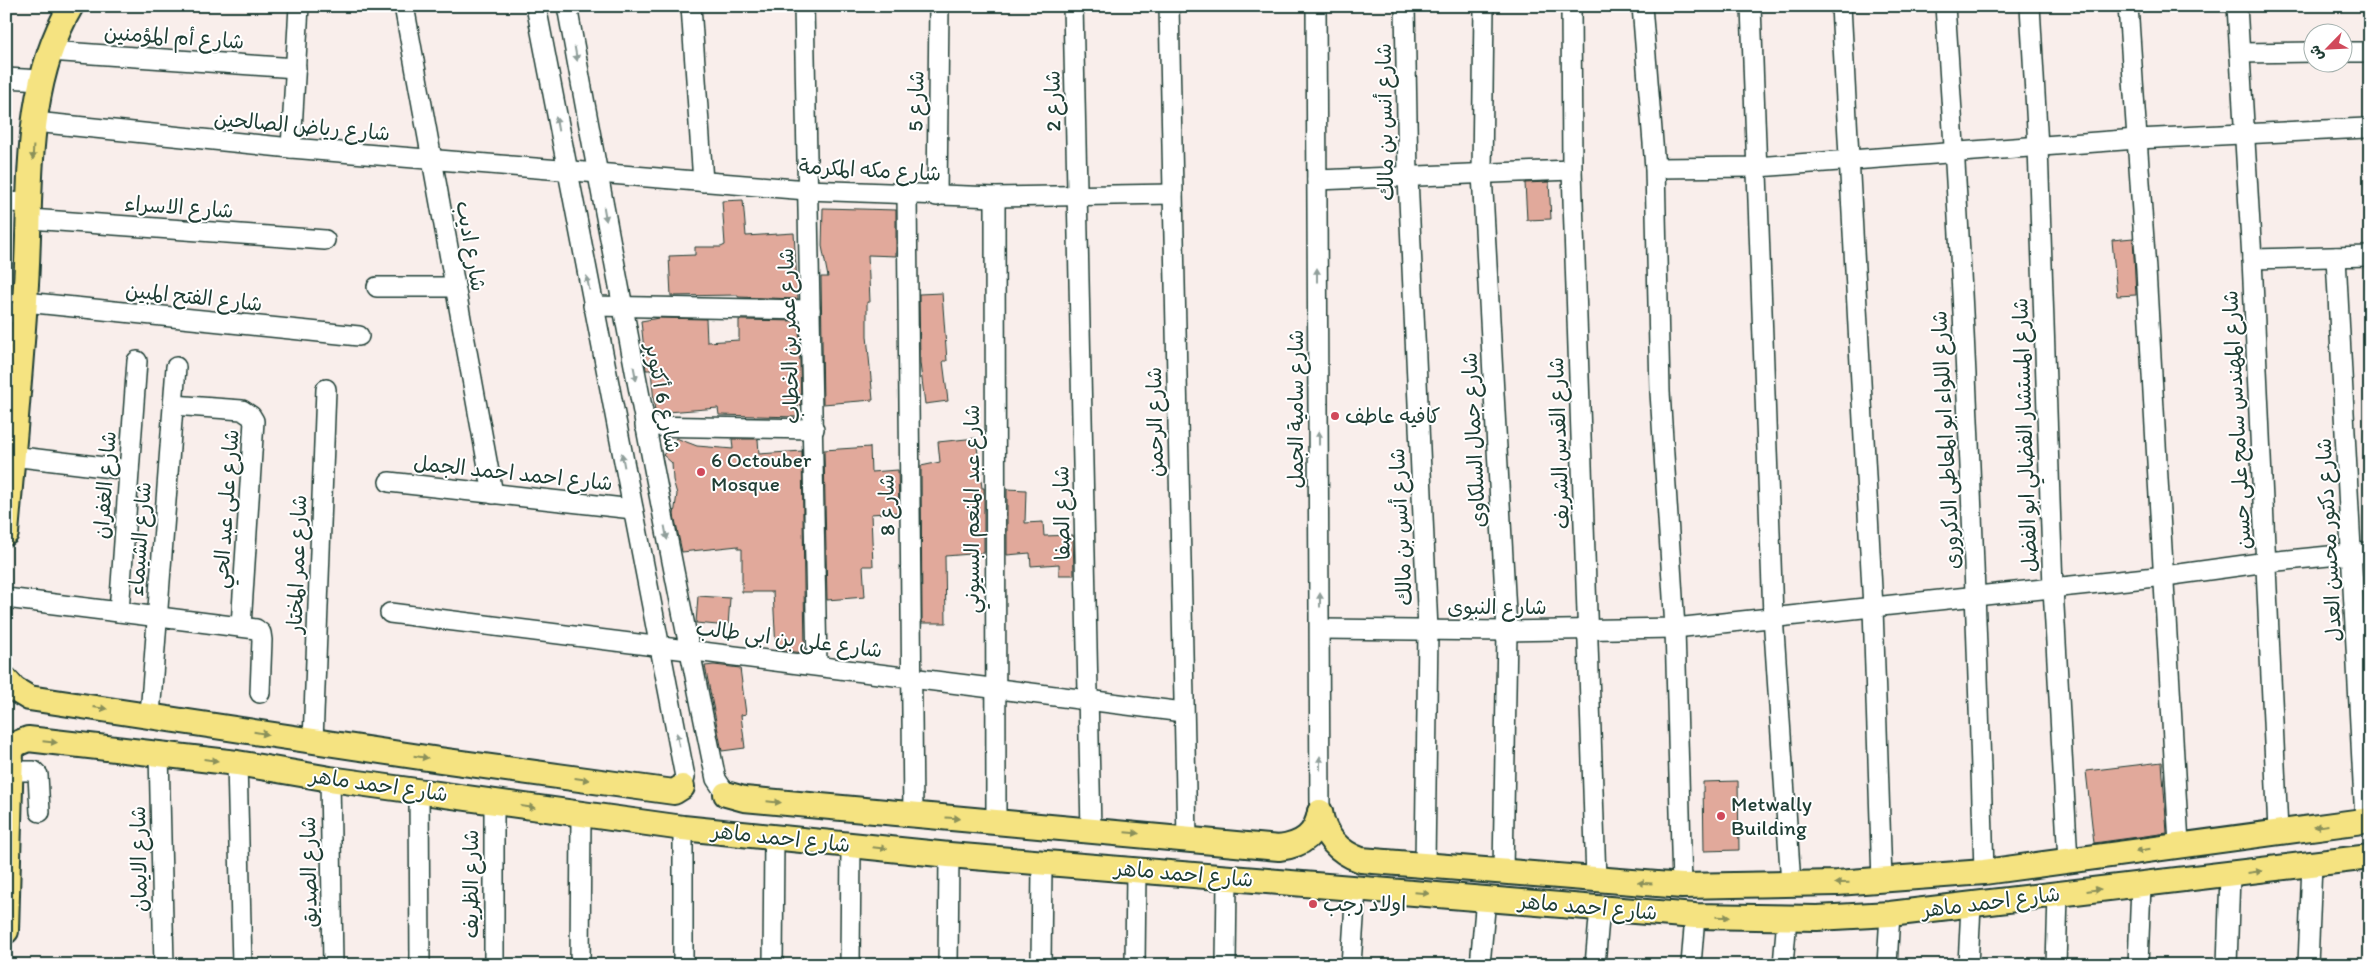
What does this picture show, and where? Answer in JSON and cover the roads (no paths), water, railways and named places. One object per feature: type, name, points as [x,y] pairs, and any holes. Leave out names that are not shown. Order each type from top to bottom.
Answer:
[{"type":"main road","points":[[6,533],[18,309],[30,211],[35,122],[41,80],[50,51],[71,6]]},
{"type":"main road","name":"شارع احمد ماهر","points":[[6,680],[18,692],[29,698],[313,741],[674,792],[682,787]]},
{"type":"main road","name":"شارع احمد ماهر","points":[[11,763],[16,744],[28,739],[237,763],[330,779],[683,828],[949,855],[1694,916],[1786,918],[1890,914],[1971,906],[2370,857]]},
{"type":"main road","points":[[6,931],[11,763]]},
{"type":"main road","name":"شارع احمد ماهر","points":[[726,794],[744,799],[913,816],[996,821],[1279,848],[1300,844],[1308,838],[1314,831],[1320,812]]},
{"type":"main road","name":"شارع احمد ماهر","points":[[1320,812],[1329,837],[1342,851],[1361,860],[1682,886],[1791,884],[1927,878],[2068,861],[2179,844],[2367,820]]},
{"type":"main road","points":[[1277,882],[1279,848]]},
{"type":"main road","points":[[1927,878],[1930,910]]},
{"type":"street","points":[[291,148],[299,6]]},
{"type":"street","name":"شارع اديب","points":[[404,6],[494,494]]},
{"type":"street","points":[[536,6],[566,171],[685,777],[682,787]]},
{"type":"street","name":"شارع 6 أكتوبر","points":[[567,6],[622,306],[689,650],[716,779],[726,794]]},
{"type":"street","points":[[691,6],[703,182]]},
{"type":"street","name":"شارع عمر بن الخطاب","points":[[804,6],[814,429],[817,665]]},
{"type":"street","name":"شارع 5","points":[[937,196],[939,6]]},
{"type":"street","name":"شارع 2","points":[[1073,6],[1078,196]]},
{"type":"street","name":"شارع الرحمن","points":[[1168,6],[1187,838]]},
{"type":"street","name":"شارع سامية الجمل","points":[[1316,6],[1320,812]]},
{"type":"street","name":"شارع أنس بن مالك","points":[[1405,6],[1408,177],[1428,630],[1425,865]]},
{"type":"street","name":"شارع جمال السلكاوى","points":[[1484,6],[1482,174],[1507,631],[1503,872]]},
{"type":"street","name":"شارع القدس الشريف","points":[[1571,6],[1572,170],[1596,879]]},
{"type":"street","points":[[1642,6],[1655,168],[1660,392],[1675,628],[1682,886]]},
{"type":"street","points":[[1751,6],[1773,616],[1791,884]]},
{"type":"street","points":[[1841,6],[1873,608],[1882,881]]},
{"type":"street","name":"شارع اللواء ابو المعاطى الدكرورى","points":[[1945,6],[1955,152],[1976,596],[1984,872]]},
{"type":"street","name":"شارع المستشار الفضالي ابو الفضل","points":[[2030,6],[2038,147],[2053,588],[2068,861]]},
{"type":"street","points":[[2128,6],[2165,576],[2179,844]]},
{"type":"street","name":"شارع المهندس سامح على حسن","points":[[2237,6],[2252,259],[2278,831]]},
{"type":"street","name":"شارع أم المؤمنين","points":[[50,51],[296,68]]},
{"type":"street","points":[[2240,53],[2304,52]]},
{"type":"street","points":[[2354,52],[2370,52]]},
{"type":"street","points":[[6,78],[41,80]]},
{"type":"street","name":"شارع رياض الصالحين","points":[[35,122],[291,148],[566,171]]},
{"type":"street","points":[[1655,168],[1757,167],[2137,139],[2366,128]]},
{"type":"street","points":[[1317,180],[1572,170]]},
{"type":"street","name":"شارع مكه المكرمة","points":[[566,171],[807,190],[907,195],[995,197],[1173,194]]},
{"type":"street","name":"شارع 8","points":[[907,195],[913,816]]},
{"type":"street","name":"شارع الصفا","points":[[1078,196],[1091,830]]},
{"type":"street","name":"شارع عبد المنعم البسيوني","points":[[995,197],[996,821]]},
{"type":"street","name":"شارع الاسراء","points":[[6,202],[30,211],[325,240]]},
{"type":"street","points":[[2252,259],[2370,256]]},
{"type":"street","name":"شارع دكتور محسن العدل","points":[[2336,257],[2361,553],[2367,820]]},
{"type":"street","points":[[377,287],[455,288]]},
{"type":"street","points":[[593,306],[810,310]]},
{"type":"street","name":"شارع الفتح المبين","points":[[18,309],[359,336]]},
{"type":"street","name":"شارع الغفران","points":[[119,612],[137,361]]},
{"type":"street","name":"شارع الشيماء","points":[[150,715],[176,367]]},
{"type":"street","name":"شارع عمر المختار","points":[[313,741],[326,389]]},
{"type":"street","name":"شارع على عبد الحي","points":[[173,405],[242,410],[247,412],[254,421],[241,626]]},
{"type":"street","points":[[645,426],[814,429]]},
{"type":"street","points":[[11,442],[129,470]]},
{"type":"street","name":"شارع احمد احمد الجمل","points":[[389,482],[633,509]]},
{"type":"street","name":"شارع النبوى","points":[[1320,629],[1507,631],[1675,628],[1773,616],[1873,608],[2165,576],[2267,562],[2361,553]]},
{"type":"street","points":[[6,598],[256,629],[262,636],[260,693]]},
{"type":"street","name":"شارع على بن ابى طالب","points":[[390,613],[1183,712]]},
{"type":"street","name":"شارع الايمان","points":[[159,753],[164,965]]},
{"type":"street","points":[[11,763],[34,771],[38,775],[40,812]]},
{"type":"street","points":[[237,763],[242,965]]},
{"type":"street","name":"شارع الصديق","points":[[330,779],[333,965]]},
{"type":"street","points":[[419,791],[420,965]]},
{"type":"street","name":"شارع الظريف","points":[[494,802],[494,965]]},
{"type":"street","points":[[580,965],[581,814]]},
{"type":"street","points":[[683,828],[683,965]]},
{"type":"street","points":[[773,965],[774,837]]},
{"type":"street","points":[[850,965],[851,845]]},
{"type":"street","points":[[948,965],[949,855]]},
{"type":"street","points":[[1041,965],[1042,863]]},
{"type":"street","points":[[2308,965],[2312,864]]},
{"type":"street","points":[[1135,965],[1136,870]]},
{"type":"street","points":[[2227,965],[2230,874]]},
{"type":"street","points":[[1226,965],[1227,878]]},
{"type":"street","points":[[2138,965],[2141,885]]},
{"type":"street","points":[[1351,965],[1356,888]]},
{"type":"street","points":[[2056,965],[2058,895]]},
{"type":"street","points":[[1480,965],[1486,898]]},
{"type":"street","points":[[1968,965],[1971,906]]},
{"type":"street","points":[[1595,965],[1600,907]]},
{"type":"street","points":[[1888,965],[1890,914]]},
{"type":"street","points":[[1691,965],[1694,916]]},
{"type":"street","points":[[1783,965],[1786,918]]},
{"type":"place","name":"كافيه عاطف","points":[[1335,416]]},
{"type":"place","name":"6 Octouber Mosque","points":[[701,472]]},
{"type":"place","name":"Metwally Building","points":[[1721,816]]},
{"type":"place","name":"اولاد رجب","points":[[1313,904]]}]
